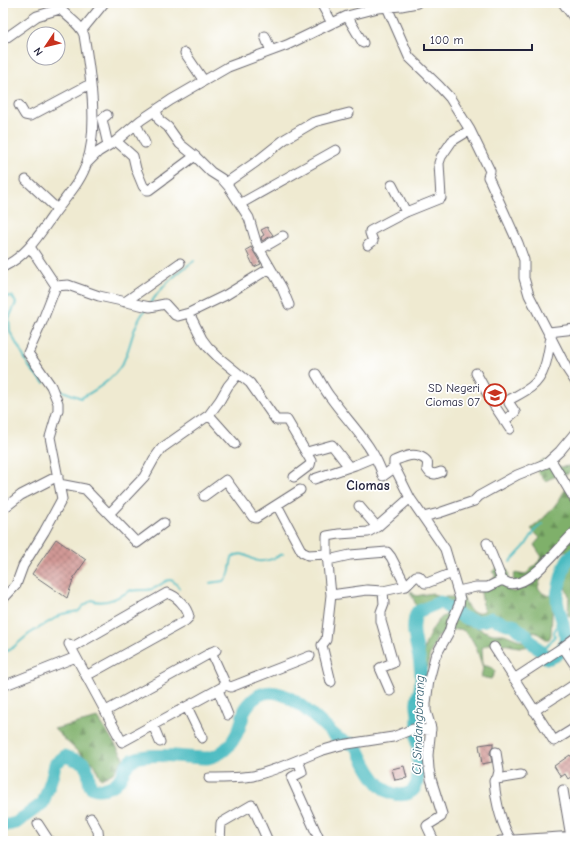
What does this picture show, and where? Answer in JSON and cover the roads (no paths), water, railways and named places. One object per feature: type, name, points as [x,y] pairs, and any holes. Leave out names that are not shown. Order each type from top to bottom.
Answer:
[{"type":"street","points":[[82,30],[104,3]]},
{"type":"street","points":[[3,267],[16,261],[30,248],[74,186],[87,163],[98,152],[156,110],[228,66],[294,42],[347,16],[378,8],[417,3]]},
{"type":"street","points":[[563,3],[575,19]]},
{"type":"street","points":[[3,40],[37,16],[58,6],[82,30],[90,84],[92,134],[87,163]]},
{"type":"street","points":[[322,6],[332,23]]},
{"type":"street","points":[[387,7],[409,57],[445,92],[470,130],[490,171],[488,177],[518,243],[524,260],[525,285],[536,309],[574,378]]},
{"type":"street","points":[[347,16],[363,43]]},
{"type":"street","points":[[265,36],[271,51]]},
{"type":"street","points":[[185,52],[204,80]]},
{"type":"street","points":[[19,106],[25,115],[30,116],[90,84]]},
{"type":"street","points":[[156,110],[159,120],[170,129],[176,139],[196,156],[211,172],[226,182],[250,220],[259,250],[282,288],[289,305]]},
{"type":"street","points":[[226,182],[256,162],[285,139],[314,122],[349,113]]},
{"type":"street","points":[[107,115],[102,119],[112,143],[125,148],[134,158],[136,169],[143,186],[147,190],[196,156]]},
{"type":"street","points":[[136,124],[145,143]]},
{"type":"street","points":[[368,245],[373,241],[370,231],[406,212],[441,198],[439,163],[441,157],[452,141],[470,130]]},
{"type":"street","points":[[240,204],[336,150]]},
{"type":"street","points":[[26,180],[57,209]]},
{"type":"street","points":[[392,185],[406,212]]},
{"type":"street","points":[[259,250],[284,236]]},
{"type":"street","points":[[30,248],[56,286]]},
{"type":"street","points":[[125,302],[180,263]]},
{"type":"street","points":[[56,286],[68,285],[99,296],[150,307],[165,304],[176,316],[180,316],[226,295],[270,268]]},
{"type":"street","points":[[3,599],[16,585],[23,566],[62,499],[50,437],[58,410],[58,402],[50,386],[28,353],[56,286]]},
{"type":"street","points":[[189,313],[202,339],[208,347],[250,383],[276,420],[287,420],[307,452],[311,463],[294,477]]},
{"type":"street","points":[[550,334],[575,329]]},
{"type":"street","points":[[504,421],[515,412],[509,403],[509,400],[530,388],[539,379],[547,358],[550,334]]},
{"type":"street","points":[[476,373],[510,429]]},
{"type":"street","points":[[109,514],[144,477],[162,448],[209,415],[228,386],[238,374]]},
{"type":"street","points":[[316,374],[331,398],[350,421],[374,457],[382,476],[394,468]]},
{"type":"street","points":[[209,415],[235,444]]},
{"type":"street","points":[[423,517],[439,514],[474,501],[479,496],[517,476],[548,463],[575,433]]},
{"type":"street","points":[[307,452],[332,445],[349,467]]},
{"type":"street","points":[[434,841],[427,826],[441,817],[442,814],[429,769],[428,747],[430,730],[426,711],[429,680],[435,657],[449,632],[460,598],[445,549],[410,498],[394,468],[395,461],[416,454],[427,460],[427,469],[430,474],[441,472]]},
{"type":"street","points":[[314,479],[374,457]]},
{"type":"street","points":[[551,460],[575,500]]},
{"type":"street","points":[[3,509],[21,495],[59,480],[85,488],[137,543],[164,523]]},
{"type":"street","points":[[204,496],[226,480],[254,518],[258,518],[300,490]]},
{"type":"street","points":[[331,682],[322,645],[326,640],[331,595],[327,536],[368,532],[377,527],[410,498]]},
{"type":"street","points":[[277,505],[302,552],[308,555],[328,557],[387,552],[392,557],[406,586]]},
{"type":"street","points":[[359,506],[377,527]]},
{"type":"street","points":[[458,591],[476,587],[488,587],[502,580],[511,583],[529,578],[546,563],[575,532]]},
{"type":"street","points":[[487,543],[502,580]]},
{"type":"street","points":[[331,595],[367,590],[383,591],[406,586],[416,576],[419,576],[425,583],[427,583],[452,573]]},
{"type":"street","points":[[383,591],[384,604],[381,616],[393,663],[380,668],[390,691]]},
{"type":"street","points":[[86,676],[189,618],[188,612],[174,594],[167,593],[70,646],[86,676],[106,711],[122,742],[222,687],[231,687],[310,656]]},
{"type":"street","points":[[514,679],[575,638]]},
{"type":"street","points":[[494,647],[554,741],[575,728]]},
{"type":"street","points":[[563,647],[575,665]]},
{"type":"street","points":[[106,711],[214,651],[228,715]]},
{"type":"street","points":[[3,686],[76,657]]},
{"type":"street","points":[[534,711],[575,684]]},
{"type":"street","points":[[187,707],[202,738]]},
{"type":"street","points":[[153,725],[160,742]]},
{"type":"street","points":[[208,778],[253,776],[281,767],[320,751],[341,745],[394,737],[417,729],[430,730]]},
{"type":"street","points":[[496,752],[499,771],[497,779],[494,781],[494,787],[501,819],[505,830],[512,840]]},
{"type":"street","points":[[298,760],[302,772],[292,777],[292,779],[320,841]]},
{"type":"street","points":[[497,779],[521,775]]},
{"type":"street","points":[[500,841],[533,840],[574,835],[563,790]]},
{"type":"street","points":[[220,841],[221,823],[252,805],[268,841]]},
{"type":"street","points":[[91,818],[98,831],[99,841]]},
{"type":"street","points":[[38,824],[49,841]]},
{"type":"waterway","points":[[149,305],[169,281],[194,261]]},
{"type":"waterway","points":[[3,297],[12,296],[16,303],[9,318],[10,332],[30,368],[44,383]]},
{"type":"waterway","points":[[55,388],[81,398],[108,380],[120,368],[124,361],[136,326],[145,310]]},
{"type":"waterway","points":[[510,562],[525,546],[536,529],[543,524]]},
{"type":"waterway","name":"Ci Sindangbarang","points":[[3,826],[16,823],[43,803],[55,764],[65,756],[84,763],[88,772],[90,786],[96,789],[112,786],[118,781],[129,763],[134,759],[150,756],[208,758],[215,756],[221,753],[230,744],[237,733],[246,708],[255,698],[264,693],[274,692],[293,700],[338,738],[344,742],[354,745],[358,749],[372,776],[383,788],[391,793],[401,795],[406,794],[414,789],[416,785],[419,767],[417,703],[421,674],[414,632],[417,612],[440,602],[464,618],[470,620],[484,621],[491,618],[507,624],[513,624],[521,632],[526,634],[530,641],[547,658],[551,658],[558,654],[563,648],[565,641],[564,627],[557,595],[566,562],[575,553]]},
{"type":"waterway","points":[[210,583],[223,581],[228,577],[232,558],[236,555],[242,554],[258,561],[265,561],[283,554]]},
{"type":"waterway","points":[[3,652],[10,650],[29,634],[62,614],[79,611],[92,600],[97,602],[107,601],[117,598],[131,590],[152,589],[169,580],[175,583],[179,588]]},
{"type":"waterway","points":[[541,651],[555,636],[554,632],[557,626],[556,624],[563,622]]},
{"type":"place","name":"SD Negeri Ciomas 07","points":[[495,395]]},
{"type":"district","name":"Ciomas","points":[[368,485]]}]
